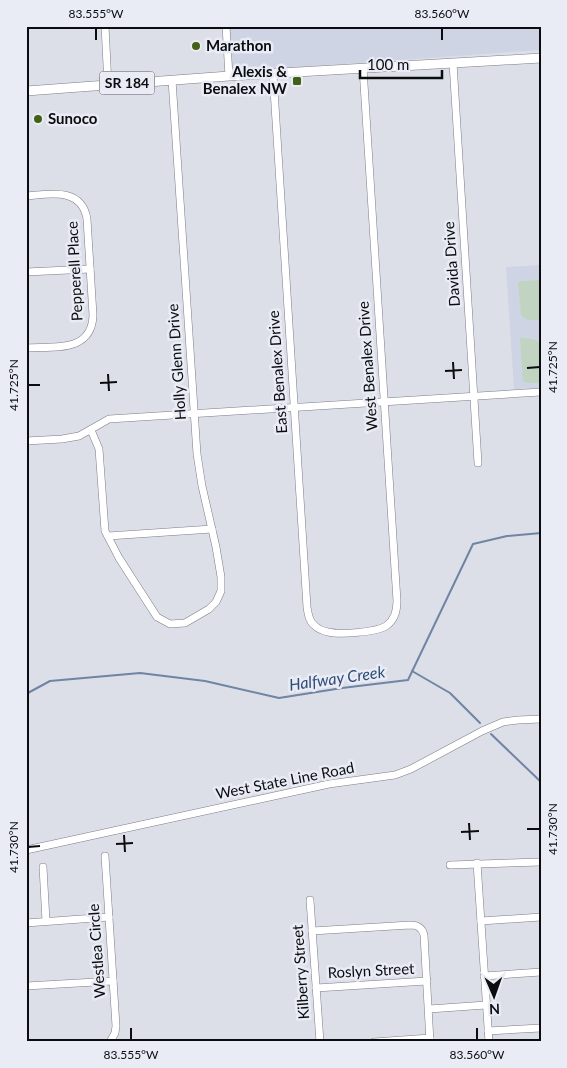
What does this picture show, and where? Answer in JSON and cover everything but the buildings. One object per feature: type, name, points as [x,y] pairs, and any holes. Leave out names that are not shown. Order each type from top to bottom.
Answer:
[{"type":"main road","name":"SR 184","points":[[26,91],[229,76],[541,58]]},
{"type":"street","points":[[105,26],[108,85]]},
{"type":"street","points":[[226,26],[229,76]]},
{"type":"street","name":"Davida Drive","points":[[453,63],[478,463]]},
{"type":"street","name":"West Benalex Drive","points":[[354,632],[372,631],[386,626],[391,622],[397,609],[363,68]]},
{"type":"street","name":"East Benalex Drive","points":[[273,74],[309,614],[315,626],[326,632],[354,632]]},
{"type":"street","name":"Holly Glenn Drive","points":[[108,536],[119,558],[157,617],[170,624],[185,623],[209,609],[216,602],[220,591],[221,577],[198,468],[172,80]]},
{"type":"street","name":"Pepperell Place","points":[[26,196],[56,194],[77,199],[86,213],[93,323],[91,330],[83,340],[73,345],[26,348]]},
{"type":"street","points":[[26,272],[90,268]]},
{"type":"street","points":[[26,441],[79,436],[109,419],[541,392]]},
{"type":"street","points":[[91,430],[99,449],[104,521],[108,536],[212,530]]},
{"type":"street","name":"West State Line Road","points":[[26,850],[329,784],[395,775],[411,769],[482,731],[503,722],[541,719]]},
{"type":"street","name":"Westlea Circle","points":[[105,856],[116,1026],[115,1033],[110,1042]]},
{"type":"street","points":[[450,865],[541,862]]},
{"type":"street","points":[[477,863],[489,1042]]},
{"type":"street","points":[[43,867],[46,921]]},
{"type":"street","name":"Kilberry Street","points":[[310,900],[320,1042]]},
{"type":"street","points":[[26,923],[109,917]]},
{"type":"street","points":[[481,921],[541,917]]},
{"type":"street","points":[[312,931],[410,925],[419,927],[422,930],[424,935],[430,1040],[374,1042]]},
{"type":"street","points":[[484,976],[541,972]]},
{"type":"street","points":[[26,986],[112,980]]},
{"type":"street","name":"Roslyn Street","points":[[316,988],[427,981]]},
{"type":"street","points":[[428,1009],[486,1005]]},
{"type":"street","points":[[488,1031],[541,1028]]},
{"type":"shaded area","points":[[230,26],[541,26],[541,50],[231,72]]},
{"type":"shaded area","points":[[541,265],[541,388],[514,389],[506,267]]},
{"type":"green space","points":[[541,280],[541,318],[538,320],[527,320],[521,315],[518,283],[521,281]]},
{"type":"green space","points":[[520,338],[541,342],[541,383],[527,383],[523,381]]},
{"type":"waterway","name":"Halfway Creek","points":[[26,694],[50,681],[140,673],[205,681],[279,698],[408,680],[473,544],[507,536],[541,533]]},
{"type":"waterway","points":[[412,671],[450,693],[480,723]]},
{"type":"waterway","points":[[491,734],[541,782]]},
{"type":"place","name":"Marathon","points":[[196,46]]},
{"type":"place","name":"Alexis & Benalex NW","points":[[297,81]]},
{"type":"place","name":"Sunoco","points":[[38,119]]}]
